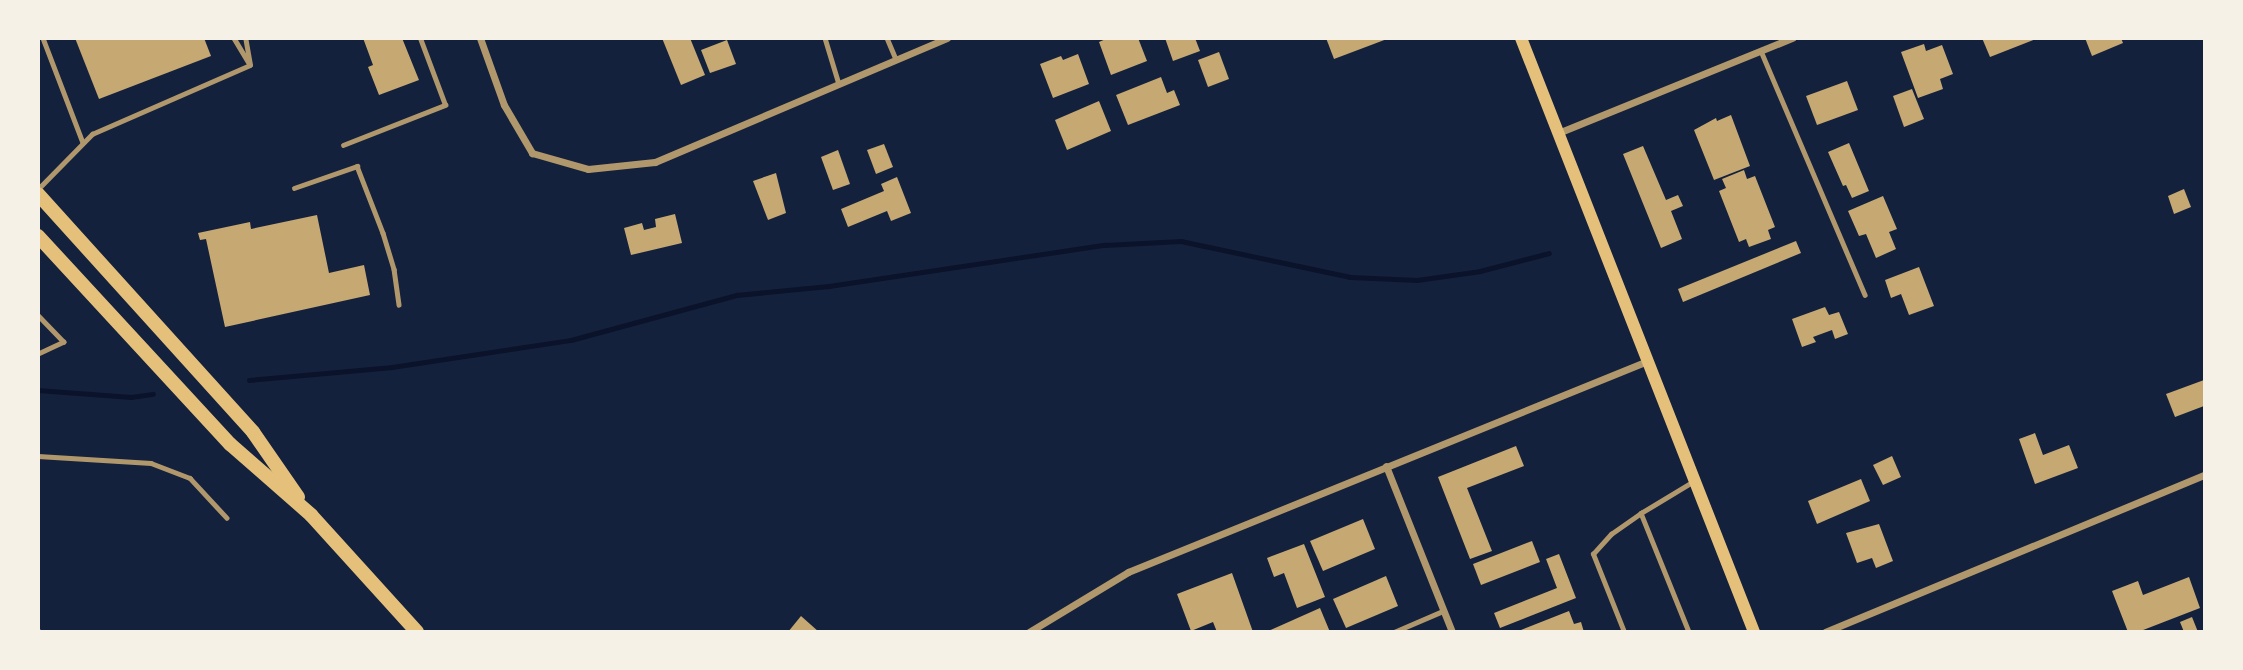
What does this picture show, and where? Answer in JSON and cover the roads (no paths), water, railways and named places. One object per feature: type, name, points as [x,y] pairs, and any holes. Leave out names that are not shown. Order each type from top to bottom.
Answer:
[{"type":"main road","points":[[1521,38],[1754,632]]},
{"type":"main road","points":[[38,194],[253,432],[311,515]]},
{"type":"main road","points":[[38,236],[230,444],[311,515],[417,632]]},
{"type":"street","points":[[480,38],[504,104],[532,153],[588,169],[655,162],[947,38]]},
{"type":"street","points":[[1558,133],[1761,51],[1776,41],[1792,38]]},
{"type":"street","points":[[1029,632],[1128,572],[1647,361]]},
{"type":"street","points":[[1386,466],[1452,632]]},
{"type":"street","points":[[1825,632],[2204,475]]},
{"type":"lane","points":[[43,38],[83,143]]},
{"type":"lane","points":[[234,38],[250,65]]},
{"type":"lane","points":[[245,38],[250,65]]},
{"type":"lane","points":[[343,145],[446,105],[420,38]]},
{"type":"lane","points":[[825,38],[839,84]]},
{"type":"lane","points":[[887,38],[896,60]]},
{"type":"lane","points":[[1761,51],[1865,295]]},
{"type":"lane","points":[[38,189],[92,134],[250,65]]},
{"type":"lane","points":[[294,188],[357,166],[387,245],[399,305]]},
{"type":"lane","points":[[38,315],[64,342],[38,354]]},
{"type":"lane","points":[[39,455],[151,463],[190,478],[227,518]]},
{"type":"lane","points":[[1624,632],[1593,554],[1611,534],[1695,481]]},
{"type":"lane","points":[[1641,513],[1689,632]]},
{"type":"lane","points":[[1394,632],[1443,611]]},
{"type":"waterway","points":[[249,380],[392,367],[571,340],[737,295],[829,286],[1104,245],[1181,241],[1350,277],[1417,280],[1480,271],[1549,253]]},
{"type":"waterway","points":[[38,390],[131,397],[153,394]]}]
